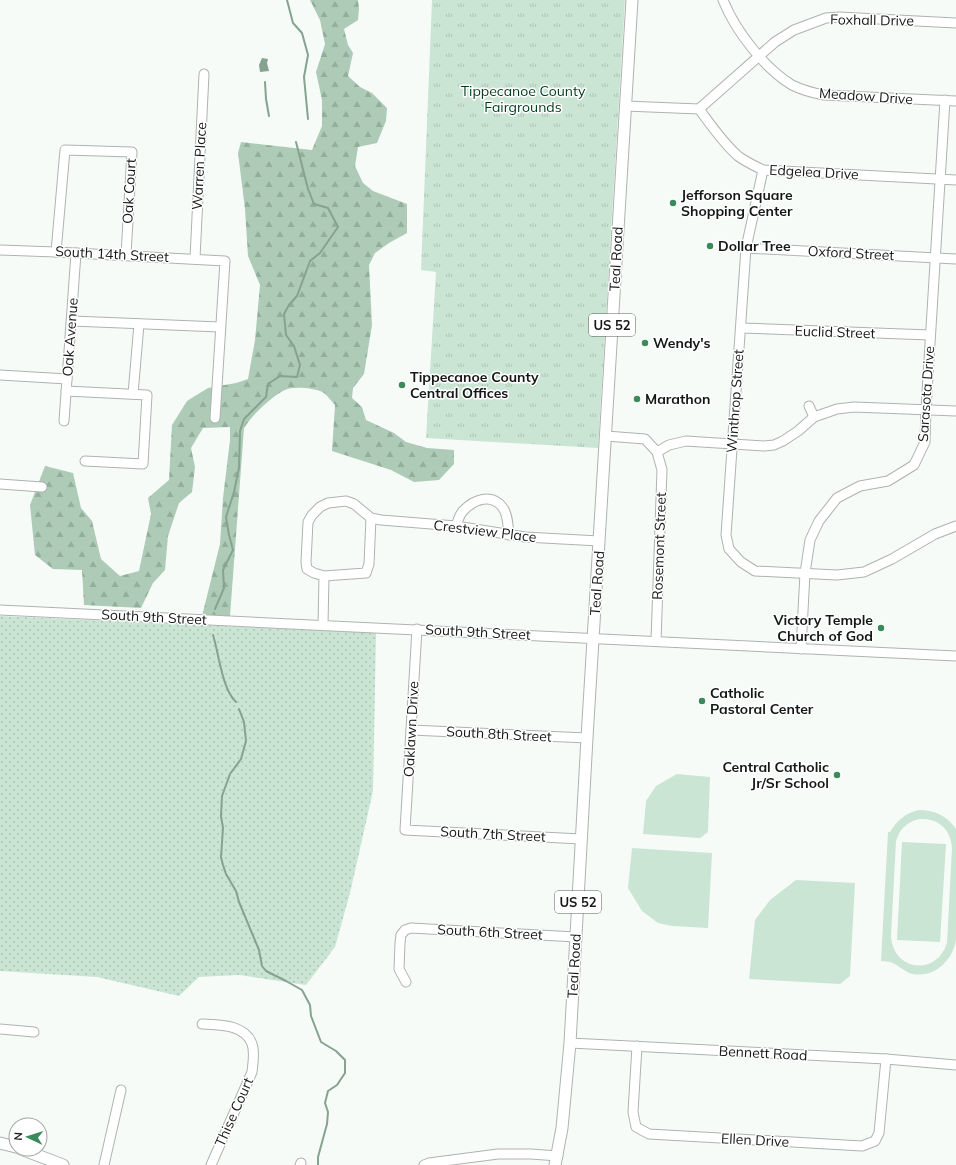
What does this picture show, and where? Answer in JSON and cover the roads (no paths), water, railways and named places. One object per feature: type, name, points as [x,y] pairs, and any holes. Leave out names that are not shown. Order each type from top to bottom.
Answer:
[{"type":"main road","name":"Teal Road","points":[[557,1160],[562,1128],[570,1043],[631,0]]},
{"type":"main road","points":[[42,1157],[63,1165]]},
{"type":"street","name":"Meadow Drive","points":[[724,0],[729,14],[738,30],[759,56],[776,73],[791,84],[807,91],[824,95],[956,101]]},
{"type":"street","name":"Foxhall Drive","points":[[699,109],[775,42],[794,30],[826,18],[839,17],[956,23]]},
{"type":"street","name":"Warren Place","points":[[195,258],[204,74]]},
{"type":"street","name":"Sarasota Drive","points":[[801,649],[805,573],[810,540],[819,522],[837,498],[860,486],[888,481],[914,465],[926,442],[926,409],[944,100]]},
{"type":"street","points":[[625,106],[699,109]]},
{"type":"street","name":"Edgelea Drive","points":[[699,109],[738,156],[763,170],[956,180]]},
{"type":"street","name":"Oak Court","points":[[56,252],[65,150],[132,152],[126,255]]},
{"type":"street","name":"Winthrop Street","points":[[763,170],[746,248],[726,535],[729,549],[740,562],[755,571],[837,574],[864,572],[892,559],[935,534],[956,526]]},
{"type":"street","name":"Oxford Street","points":[[746,248],[956,259]]},
{"type":"street","name":"South 14th Street","points":[[0,250],[195,258],[225,261],[220,327]]},
{"type":"street","name":"Oak Avenue","points":[[64,421],[76,253]]},
{"type":"street","points":[[72,321],[220,327],[215,418]]},
{"type":"street","points":[[133,394],[139,324]]},
{"type":"street","name":"Euclid Street","points":[[741,328],[930,335]]},
{"type":"street","points":[[0,375],[67,379]]},
{"type":"street","points":[[66,390],[147,395],[143,464],[85,461]]},
{"type":"street","points":[[809,406],[814,417]]},
{"type":"street","points":[[606,436],[644,439],[657,452],[669,445],[686,441],[764,446],[783,441],[798,431],[814,417],[837,409],[854,407],[956,411]]},
{"type":"street","name":"Rosemont Street","points":[[656,641],[662,470],[657,452]]},
{"type":"street","points":[[0,484],[42,487]]},
{"type":"street","points":[[456,526],[463,511],[480,499],[486,498],[498,503],[503,508],[509,535]]},
{"type":"street","points":[[346,501],[354,504],[371,518],[366,573],[324,576],[307,569],[308,522],[312,515],[320,507],[328,503],[346,501]]},
{"type":"street","name":"Crestview Place","points":[[371,518],[456,526],[525,537],[599,541]]},
{"type":"street","points":[[323,625],[324,576]]},
{"type":"street","name":"South 9th Street","points":[[0,610],[956,656]]},
{"type":"street","name":"Oaklawn Drive","points":[[405,830],[416,629]]},
{"type":"street","name":"South 8th Street","points":[[411,730],[587,738]]},
{"type":"street","name":"South 7th Street","points":[[405,830],[581,839]]},
{"type":"street","name":"South 6th Street","points":[[406,982],[399,970],[398,961],[401,935],[405,930],[411,928],[576,937]]},
{"type":"street","name":"Thise Court","points":[[202,1024],[238,1029],[247,1035],[252,1044],[253,1058],[252,1072],[211,1165]]},
{"type":"street","points":[[0,1029],[34,1032]]},
{"type":"street","name":"Bennett Road","points":[[570,1043],[886,1059],[956,1065]]},
{"type":"street","name":"Ellen Drive","points":[[637,1046],[633,1112],[636,1127],[649,1134],[862,1146],[875,1141],[879,1133],[886,1059]]},
{"type":"street","points":[[104,1165],[121,1090]]},
{"type":"street","points":[[424,1165],[429,1163],[498,1154],[531,1154],[557,1160]]},
{"type":"waterway","points":[[287,0],[293,23],[302,33],[308,55],[304,77],[308,119]]},
{"type":"waterway","points":[[265,82],[269,116]]},
{"type":"waterway","points":[[215,609],[224,588],[223,570],[233,550],[226,517],[234,492],[239,468],[240,431],[244,419],[266,397],[268,384],[280,376],[297,377],[300,365],[294,346],[286,335],[284,314],[289,305],[297,296],[310,261],[320,253],[338,227],[328,208],[314,204],[308,189],[296,142]]},
{"type":"waterway","points":[[213,635],[227,689],[236,702]]},
{"type":"waterway","points":[[239,709],[244,722],[246,741],[241,759],[230,774],[222,796],[221,816],[223,828],[221,857],[223,865],[226,874],[236,891],[239,902],[259,950],[262,966],[266,971],[302,990],[310,1005],[311,1016],[321,1042],[336,1051],[345,1060],[345,1073],[337,1085],[328,1091],[325,1103],[328,1112],[327,1124],[318,1157],[318,1165]]},
{"type":"place","name":"Jefforson Square Shopping Center","points":[[673,203]]},
{"type":"place","name":"Dollar Tree","points":[[710,246]]},
{"type":"place","name":"Wendy's","points":[[645,343]]},
{"type":"place","name":"Tippecanoe County Central Offices","points":[[402,385]]},
{"type":"place","name":"Marathon","points":[[637,399]]},
{"type":"place","name":"Victory Temple Church of God","points":[[881,628]]},
{"type":"place","name":"Catholic Pastoral Center","points":[[702,701]]},
{"type":"place","name":"Central Catholic Jr/Sr School","points":[[837,775]]},
{"type":"park label","name":"Tippecanoe County Fairgrounds","points":[[523,100]]}]
